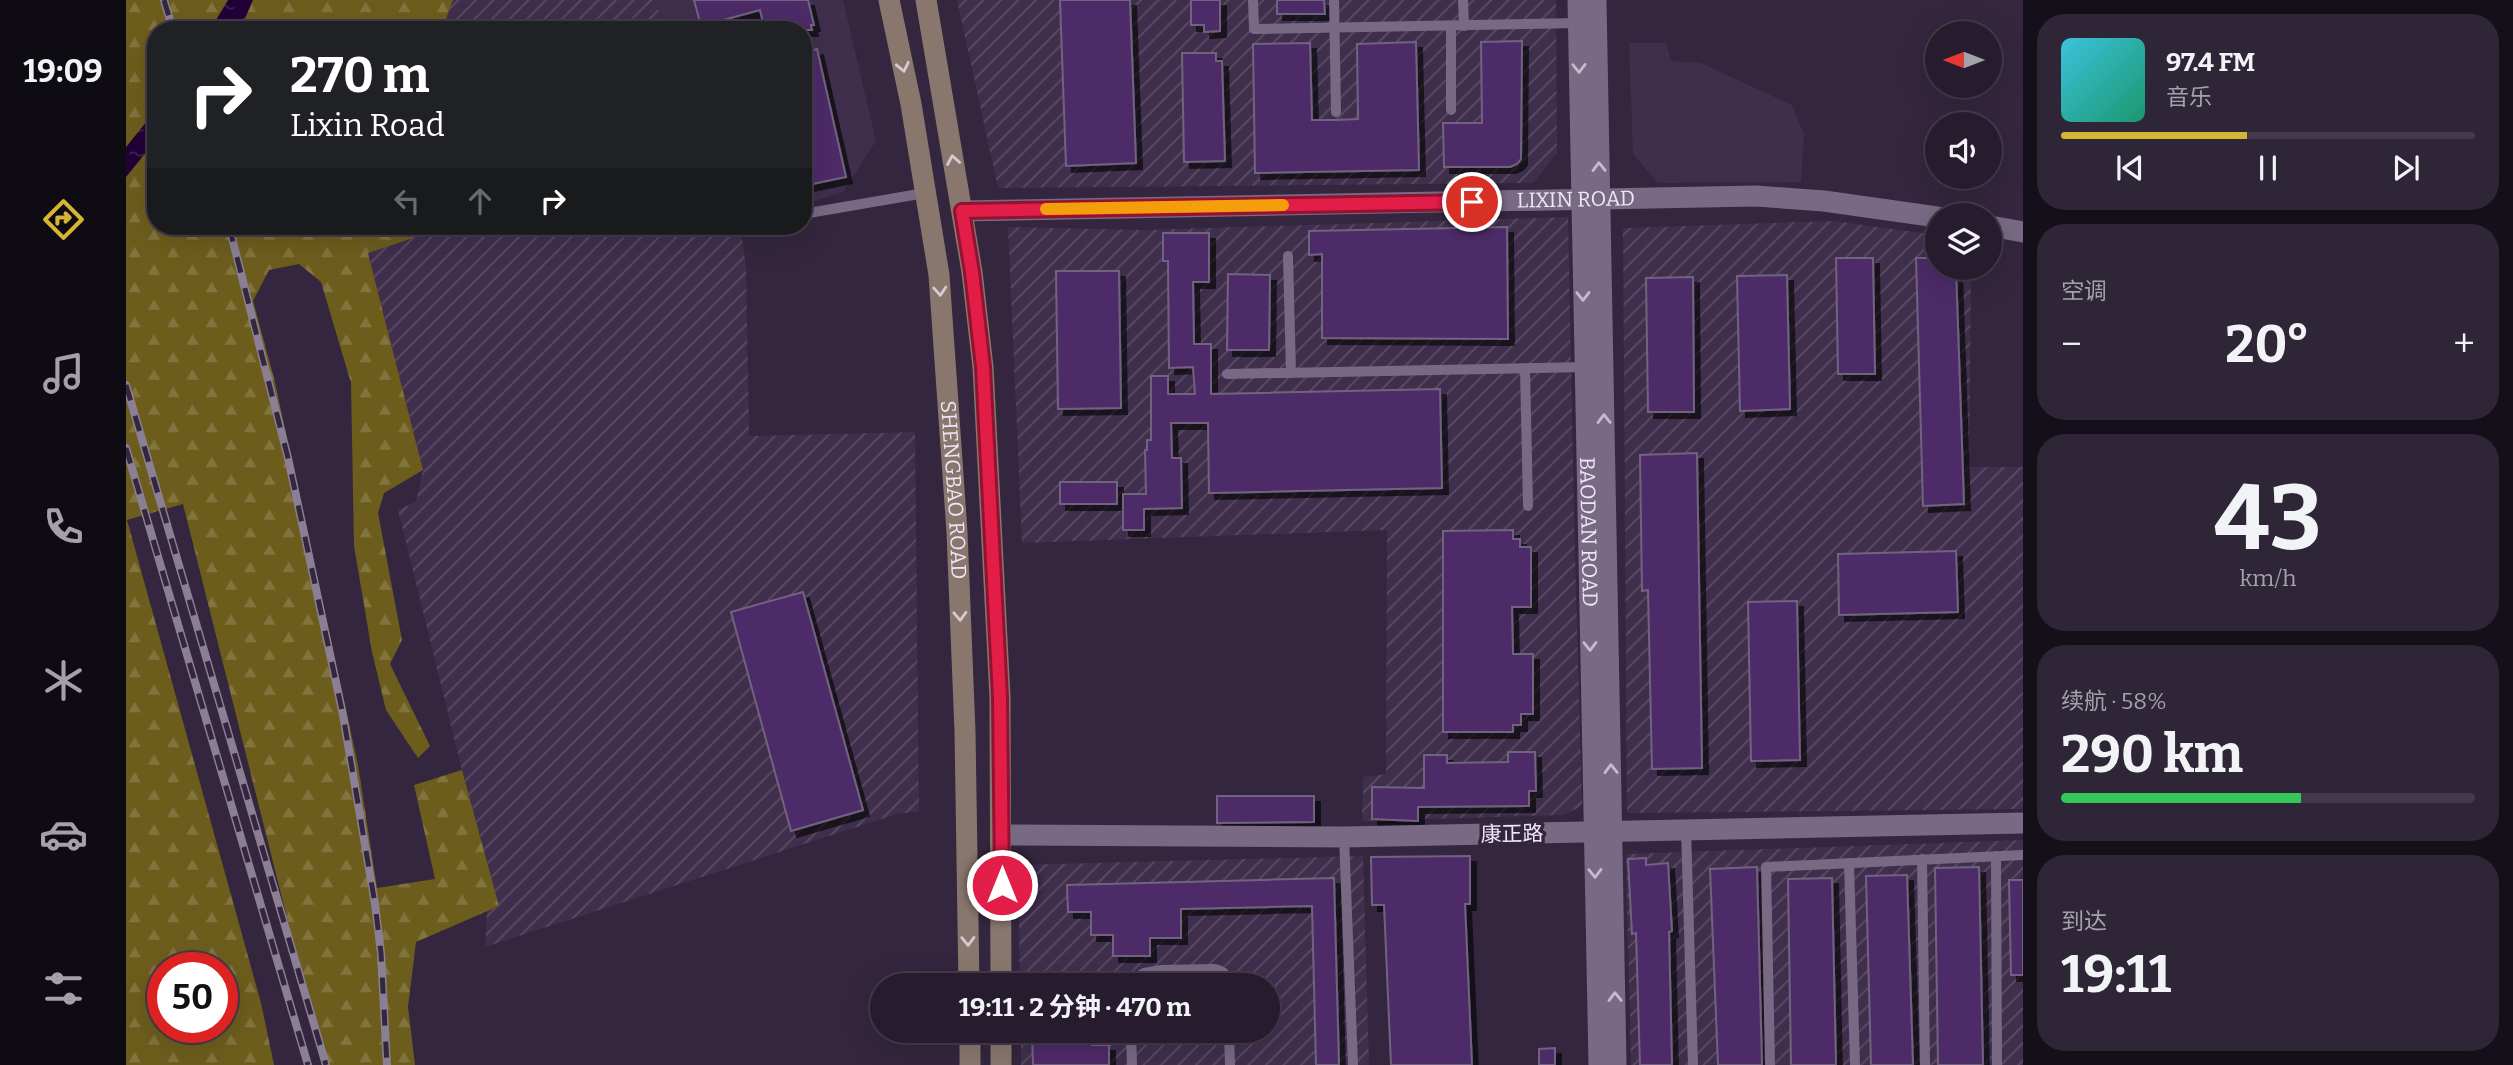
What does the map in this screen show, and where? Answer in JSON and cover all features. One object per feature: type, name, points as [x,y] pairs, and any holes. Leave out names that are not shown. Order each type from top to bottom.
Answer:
[{"type":"main road","name":"SHENGBAO ROAD","points":[[889,0],[911,104],[939,275],[954,467],[965,732],[969,973]]},
{"type":"main road","name":"SHENGBAO ROAD","points":[[926,0],[972,272],[983,367],[1000,697],[1002,973]]},
{"type":"main road","points":[[970,1043],[970,1065]]},
{"type":"main road","points":[[1002,1043],[1002,1065]]},
{"type":"street","name":"BAODAN ROAD","points":[[1578,0],[1587,22],[1591,199],[1603,832],[1599,1065]]},
{"type":"street","name":"BAODAN ROAD","points":[[1587,22],[1596,0]]},
{"type":"street","name":"LIXIN ROAD","points":[[962,211],[1756,196],[1824,201],[1925,215]]},
{"type":"street","name":"BAODAN ROAD","points":[[1591,199],[1585,367],[1603,832],[1616,1065]]},
{"type":"street","points":[[2002,228],[2023,232]]},
{"type":"street","name":"康正路","points":[[1002,835],[1345,837],[2023,823]]},
{"type":"lane","points":[[1253,0],[1254,29],[1587,22]]},
{"type":"lane","points":[[1334,0],[1336,112]]},
{"type":"lane","points":[[1464,0],[1464,26]]},
{"type":"lane","points":[[1451,26],[1451,110]]},
{"type":"lane","points":[[812,212],[925,193]]},
{"type":"lane","points":[[1288,256],[1291,373]]},
{"type":"lane","points":[[1227,374],[1585,367]]},
{"type":"lane","points":[[1525,369],[1528,506]]},
{"type":"lane","points":[[1686,829],[1693,1065]]},
{"type":"lane","points":[[1345,837],[1353,1065]]},
{"type":"lane","points":[[1770,1065],[1766,867],[2023,855]]},
{"type":"lane","points":[[1996,856],[1997,1065]]},
{"type":"lane","points":[[1922,859],[1925,1065]]},
{"type":"lane","points":[[1849,863],[1855,1065]]},
{"type":"lane","points":[[1144,973],[1214,969],[1224,973]]},
{"type":"lane","points":[[1131,1043],[1132,1065]]},
{"type":"lane","points":[[1230,1043],[1230,1065]]},
{"type":"shaded area","points":[[453,0],[653,0],[664,21],[445,21]]},
{"type":"shaded area","points":[[653,0],[843,0],[876,141],[843,192],[812,202],[812,21],[664,21]]},
{"type":"shaded area","points":[[957,0],[1556,0],[1557,153],[1533,183],[998,188]]},
{"type":"shaded area","points":[[1629,43],[1666,43],[1671,61],[1701,63],[1792,105],[1804,134],[1801,182],[1658,183],[1633,154]]},
{"type":"shaded area","points":[[1568,217],[1582,806],[1563,815],[1362,821],[1363,777],[1386,774],[1387,530],[1022,543],[1008,227],[1144,230]]},
{"type":"shaded area","points":[[1834,221],[1925,233],[1925,280],[1971,280],[1969,467],[2023,467],[2023,809],[1627,813],[1623,228]]},
{"type":"shaded area","points":[[411,235],[741,235],[746,265],[749,436],[915,432],[919,811],[897,814],[485,947],[487,911],[499,906],[462,770],[398,510],[416,502],[423,470],[368,252],[412,238]]},
{"type":"shaded area","points":[[2023,840],[2023,1065],[1631,1065],[1626,854]]},
{"type":"shaded area","points":[[1363,856],[1369,1065],[1021,1065],[1021,1043],[1280,1043],[1280,973],[1020,973],[1018,865]]},
{"type":"green space","points":[[126,0],[453,0],[445,21],[147,21],[147,235],[413,235],[413,238],[368,253],[423,470],[384,493],[378,513],[402,640],[390,664],[430,746],[418,758],[386,710],[372,652],[354,546],[351,383],[321,282],[299,264],[269,270],[253,301],[274,378],[358,765],[377,888],[435,879],[414,785],[462,770],[499,906],[416,942],[408,1007],[415,1065],[324,1065],[183,504],[127,520],[261,1003],[274,1065],[126,1065]]},
{"type":"water","points":[[228,0],[253,0],[244,21],[215,21]]},
{"type":"water","points":[[147,121],[147,151],[126,177],[126,147]]},
{"type":"building","points":[[694,0],[808,0],[814,25],[812,21],[763,21],[760,10],[719,21],[700,21]]},
{"type":"building","points":[[1060,0],[1130,0],[1136,163],[1066,166]]},
{"type":"building","points":[[1191,0],[1220,0],[1220,31],[1204,32],[1204,25],[1191,25]]},
{"type":"building","points":[[1277,0],[1324,0],[1325,14],[1277,14]]},
{"type":"building","points":[[1522,41],[1521,159],[1510,167],[1444,167],[1443,123],[1482,123],[1481,42]]},
{"type":"building","points":[[1416,42],[1419,170],[1255,173],[1253,44],[1310,43],[1312,120],[1335,120],[1358,119],[1357,44]]},
{"type":"building","points":[[817,49],[846,177],[812,184],[813,159],[812,50]]},
{"type":"building","points":[[1182,53],[1216,53],[1216,61],[1222,61],[1225,161],[1184,162]]},
{"type":"building","points":[[1507,227],[1508,339],[1322,338],[1322,254],[1309,255],[1309,231]]},
{"type":"building","points":[[1163,233],[1209,233],[1209,282],[1193,282],[1194,344],[1211,344],[1211,394],[1440,389],[1442,488],[1209,493],[1208,423],[1171,423],[1172,458],[1181,458],[1182,508],[1144,509],[1144,530],[1123,530],[1123,494],[1146,494],[1145,450],[1147,440],[1151,440],[1151,376],[1168,376],[1168,394],[1195,394],[1193,367],[1169,368],[1168,261],[1163,261]]},
{"type":"building","points":[[1836,258],[1873,258],[1875,374],[1838,374]]},
{"type":"building","points":[[1916,258],[1925,258],[1925,280],[1956,280],[1964,504],[1923,506]]},
{"type":"building","points":[[1056,271],[1119,271],[1121,408],[1058,409]]},
{"type":"building","points":[[1228,274],[1270,275],[1269,350],[1227,350]]},
{"type":"building","points":[[1787,275],[1790,409],[1740,411],[1737,276]]},
{"type":"building","points":[[1693,277],[1694,412],[1648,412],[1646,278]]},
{"type":"building","points":[[1697,453],[1702,768],[1652,769],[1648,590],[1642,591],[1640,455]]},
{"type":"building","points":[[1060,482],[1117,482],[1117,504],[1060,504]]},
{"type":"building","points":[[1513,530],[1513,539],[1520,539],[1520,547],[1531,547],[1531,607],[1512,607],[1513,654],[1533,654],[1533,714],[1521,714],[1521,725],[1513,725],[1513,732],[1443,732],[1443,531]]},
{"type":"building","points":[[1956,551],[1958,612],[1839,615],[1838,554]]},
{"type":"building","points":[[803,592],[863,810],[791,831],[731,612]]},
{"type":"building","points":[[1797,601],[1800,760],[1751,761],[1748,602]]},
{"type":"building","points":[[1508,752],[1535,752],[1536,791],[1529,791],[1529,806],[1418,807],[1418,821],[1372,819],[1372,787],[1424,788],[1424,755],[1447,755],[1447,763],[1508,762]]},
{"type":"building","points":[[1217,796],[1314,796],[1314,822],[1217,823]]},
{"type":"building","points":[[1470,856],[1470,904],[1465,904],[1472,1065],[1391,1065],[1384,905],[1372,905],[1371,857]]},
{"type":"building","points":[[1646,858],[1646,865],[1668,863],[1672,931],[1669,932],[1672,1065],[1640,1065],[1636,933],[1632,934],[1628,859]]},
{"type":"building","points":[[1757,867],[1762,1065],[1718,1065],[1710,869]]},
{"type":"building","points":[[1979,867],[1983,1065],[1938,1065],[1935,868]]},
{"type":"building","points":[[1907,875],[1913,1065],[1871,1065],[1866,876]]},
{"type":"building","points":[[1334,878],[1339,1065],[1316,1065],[1312,906],[1181,909],[1181,938],[1150,938],[1150,956],[1113,956],[1113,935],[1091,935],[1091,912],[1068,912],[1067,885]]},
{"type":"building","points":[[1832,878],[1836,1065],[1791,1065],[1788,879]]},
{"type":"building","points":[[2009,880],[2023,880],[2023,975],[2011,975]]},
{"type":"building","points":[[1032,1043],[1109,1045],[1109,1065],[1033,1065]]},
{"type":"building","points":[[1555,1048],[1555,1065],[1539,1065],[1539,1049]]},
{"type":"railway","points":[[164,0],[170,21]]},
{"type":"railway","points":[[231,235],[288,458],[343,715],[375,904],[381,953],[387,1065]]},
{"type":"railway","points":[[126,385],[326,1065]]},
{"type":"railway","points":[[126,448],[308,1065]]},
{"type":"slow traffic","points":[[1046,209],[1283,205]]},
{"type":"route","points":[[1002,885],[1000,697],[989,463],[983,367],[962,211],[1472,202]]}]
